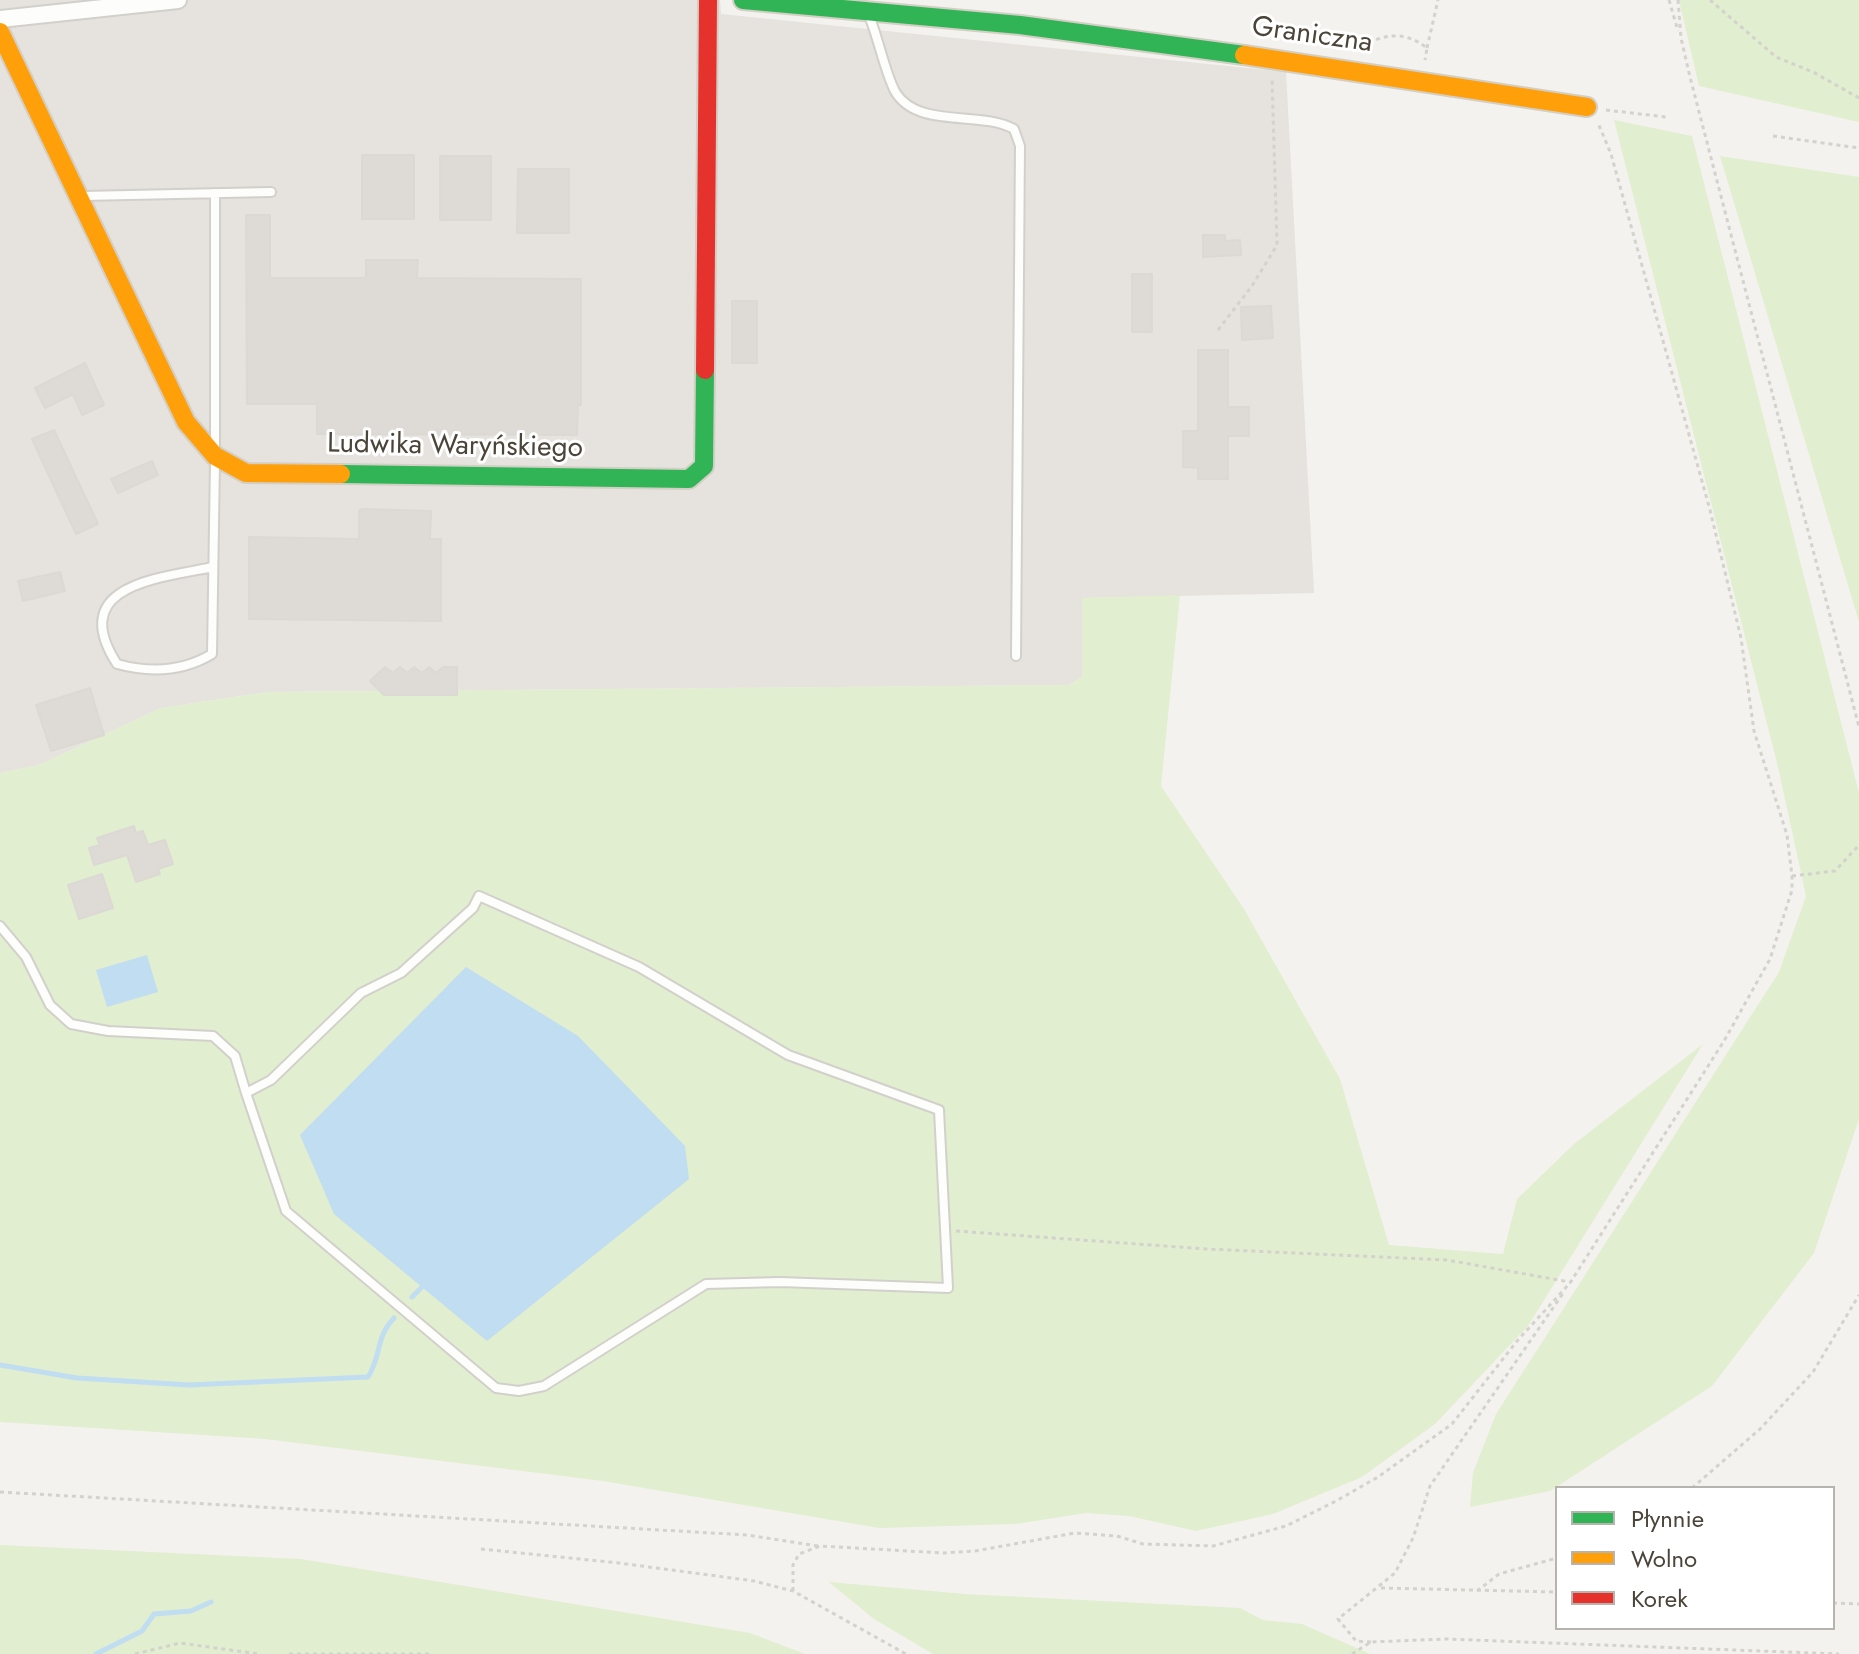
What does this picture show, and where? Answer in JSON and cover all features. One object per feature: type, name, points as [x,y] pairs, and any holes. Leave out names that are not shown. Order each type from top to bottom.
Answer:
[{"type":"street","points":[[0,19],[178,0]]},
{"type":"street","name":"Ludwika Waryńskiego","points":[[0,32],[186,422],[215,456],[246,473],[689,479],[704,466],[708,0]]},
{"type":"street","name":"Graniczna","points":[[743,0],[1020,25],[1421,79],[1587,107]]},
{"type":"lane","points":[[867,11],[894,91],[904,103],[926,114],[1001,122],[1014,129],[1020,146],[1016,656]]},
{"type":"lane","points":[[78,196],[271,192]]},
{"type":"lane","points":[[213,567],[125,588],[109,602],[102,630],[107,648],[117,664],[137,669],[174,669],[196,664],[212,654],[215,456],[215,193]]},
{"type":"lane","points":[[0,926],[26,957],[50,1005],[71,1024],[108,1031],[213,1036],[235,1056],[246,1093],[286,1211],[496,1388],[528,1391],[544,1386],[706,1284],[780,1282],[948,1288],[948,1231],[939,1110],[788,1055],[639,967],[479,896],[473,908],[401,973],[361,993],[271,1080],[246,1093]]},
{"type":"path","points":[[1421,79],[1438,0]]},
{"type":"path","points":[[1669,0],[1859,727]]},
{"type":"path","points":[[1678,0],[1681,38]]},
{"type":"path","points":[[1710,0],[1776,57],[1813,72],[1859,98]]},
{"type":"path","points":[[1350,50],[1388,34],[1413,38],[1427,48]]},
{"type":"path","points":[[1218,330],[1252,286],[1277,245],[1271,58]]},
{"type":"path","points":[[1587,107],[1666,117]]},
{"type":"path","points":[[1587,107],[1601,127],[1611,154],[1710,510],[1741,638],[1754,731],[1787,835],[1792,890],[1770,959],[1724,1041],[1570,1283],[1430,1486],[1413,1538],[1395,1573],[1379,1588],[1342,1612],[1338,1619],[1356,1641],[1446,1639],[1839,1654]]},
{"type":"path","points":[[1773,136],[1859,148]]},
{"type":"path","points":[[1792,876],[1835,871],[1859,845]]},
{"type":"path","points":[[948,1231],[1207,1249],[1447,1260],[1570,1283]]},
{"type":"path","points":[[0,1492],[747,1535],[820,1546],[943,1553],[1009,1547],[1075,1533],[1117,1536],[1143,1544],[1213,1546],[1286,1526],[1378,1477],[1452,1424],[1517,1341],[1570,1283]]},
{"type":"path","points":[[1694,1486],[1760,1429],[1813,1372],[1859,1295]]},
{"type":"path","points":[[793,1591],[793,1565],[799,1554],[820,1546]]},
{"type":"path","points":[[481,1549],[754,1581],[793,1591],[906,1654]]},
{"type":"path","points":[[1477,1591],[1499,1574],[1555,1559]]},
{"type":"path","points":[[1379,1588],[1555,1592]]},
{"type":"path","points":[[1835,1603],[1859,1604]]},
{"type":"path","points":[[1352,1654],[1371,1642]]},
{"type":"path","points":[[135,1654],[180,1643],[259,1654]]},
{"type":"path","points":[[289,1654],[432,1654]]},
{"type":"shaded area","points":[[0,0],[720,0],[721,14],[1286,72],[1314,593],[1083,598],[1082,677],[1069,685],[267,692],[161,708],[39,765],[0,773]]},
{"type":"shaded area","points":[[244,20],[245,91],[208,94],[208,183],[97,185],[76,165],[25,56],[61,34]]},
{"type":"shaded area","points":[[225,398],[267,399],[268,463],[246,460],[224,450]]},
{"type":"shaded area","points":[[250,487],[351,489],[350,526],[250,524]]},
{"type":"green space","points":[[1679,0],[1859,0],[1859,122],[1699,86]]},
{"type":"green space","points":[[1614,120],[1692,136],[1859,793],[1859,1119],[1814,1253],[1712,1386],[1550,1491],[1470,1507],[1473,1473],[1496,1414],[1779,972],[1806,896],[1778,767]]},
{"type":"green space","points":[[1720,156],[1859,177],[1859,622]]},
{"type":"green space","points":[[1180,595],[1161,786],[1244,909],[1340,1079],[1389,1245],[1503,1254],[1517,1199],[1574,1144],[1703,1044],[1528,1326],[1435,1424],[1362,1477],[1273,1514],[1196,1531],[1129,1516],[1086,1513],[1016,1524],[879,1528],[603,1481],[265,1439],[0,1422],[0,773],[39,765],[161,708],[267,692],[1069,685],[1082,677],[1082,598]]},
{"type":"green space","points":[[0,1545],[301,1559],[750,1633],[805,1654],[0,1654]]},
{"type":"green space","points":[[829,1582],[965,1594],[1240,1608],[1263,1620],[1302,1624],[1370,1654],[933,1654],[874,1619]]},
{"type":"water","points":[[147,955],[158,992],[107,1007],[96,970]]},
{"type":"water","points":[[466,967],[578,1036],[685,1146],[689,1179],[487,1341],[334,1214],[300,1135]]},
{"type":"building","points":[[362,155],[414,155],[414,219],[362,219]]},
{"type":"building","points":[[440,156],[491,156],[491,220],[440,220]]},
{"type":"building","points":[[518,169],[569,169],[569,233],[517,233]]},
{"type":"building","points":[[246,215],[270,215],[270,278],[366,278],[366,260],[418,260],[417,278],[581,279],[581,405],[578,405],[577,435],[317,434],[317,404],[247,404]]},
{"type":"building","points":[[1203,235],[1225,235],[1225,241],[1240,240],[1241,255],[1203,257]]},
{"type":"building","points":[[1132,274],[1152,274],[1152,332],[1132,332]]},
{"type":"building","points":[[732,301],[757,301],[757,363],[732,363]]},
{"type":"building","points":[[1271,306],[1273,338],[1242,340],[1241,307]]},
{"type":"building","points":[[1198,350],[1228,350],[1228,407],[1249,407],[1249,436],[1228,436],[1228,479],[1198,479],[1198,468],[1183,467],[1183,431],[1198,431]]},
{"type":"building","points":[[85,363],[104,405],[82,415],[73,394],[45,408],[35,388]]},
{"type":"building","points":[[54,430],[98,524],[76,534],[32,439]]},
{"type":"building","points":[[152,461],[158,475],[118,493],[111,479]]},
{"type":"building","points":[[359,511],[431,511],[430,539],[441,539],[441,621],[249,619],[249,537],[359,539]]},
{"type":"building","points":[[60,572],[65,591],[23,601],[18,581]]},
{"type":"building","points":[[385,667],[393,673],[400,667],[407,673],[414,667],[422,673],[429,667],[436,673],[443,667],[457,667],[457,695],[384,695],[370,681]]},
{"type":"building","points":[[90,688],[104,735],[51,751],[36,705]]},
{"type":"building","points":[[134,826],[136,833],[143,831],[148,845],[165,840],[173,864],[158,869],[160,874],[136,882],[127,855],[94,865],[89,848],[100,845],[97,838]]},
{"type":"building","points":[[102,874],[113,908],[79,919],[68,885]]},
{"type":"waterway","points":[[412,1297],[422,1287]]},
{"type":"waterway","points":[[0,1365],[77,1378],[189,1385],[368,1377],[384,1333],[394,1318]]},
{"type":"waterway","points":[[96,1654],[142,1631],[154,1614],[191,1611],[211,1602]]},
{"type":"traffic: fast","points":[[743,0],[1020,25],[1244,55]]},
{"type":"traffic: fast","points":[[341,474],[689,479],[704,466],[705,370]]},
{"type":"traffic: slow","points":[[0,32],[186,422],[215,456],[246,473],[341,474]]},
{"type":"traffic: slow","points":[[1244,55],[1587,107]]},
{"type":"traffic: jam","points":[[705,370],[708,0]]}]
